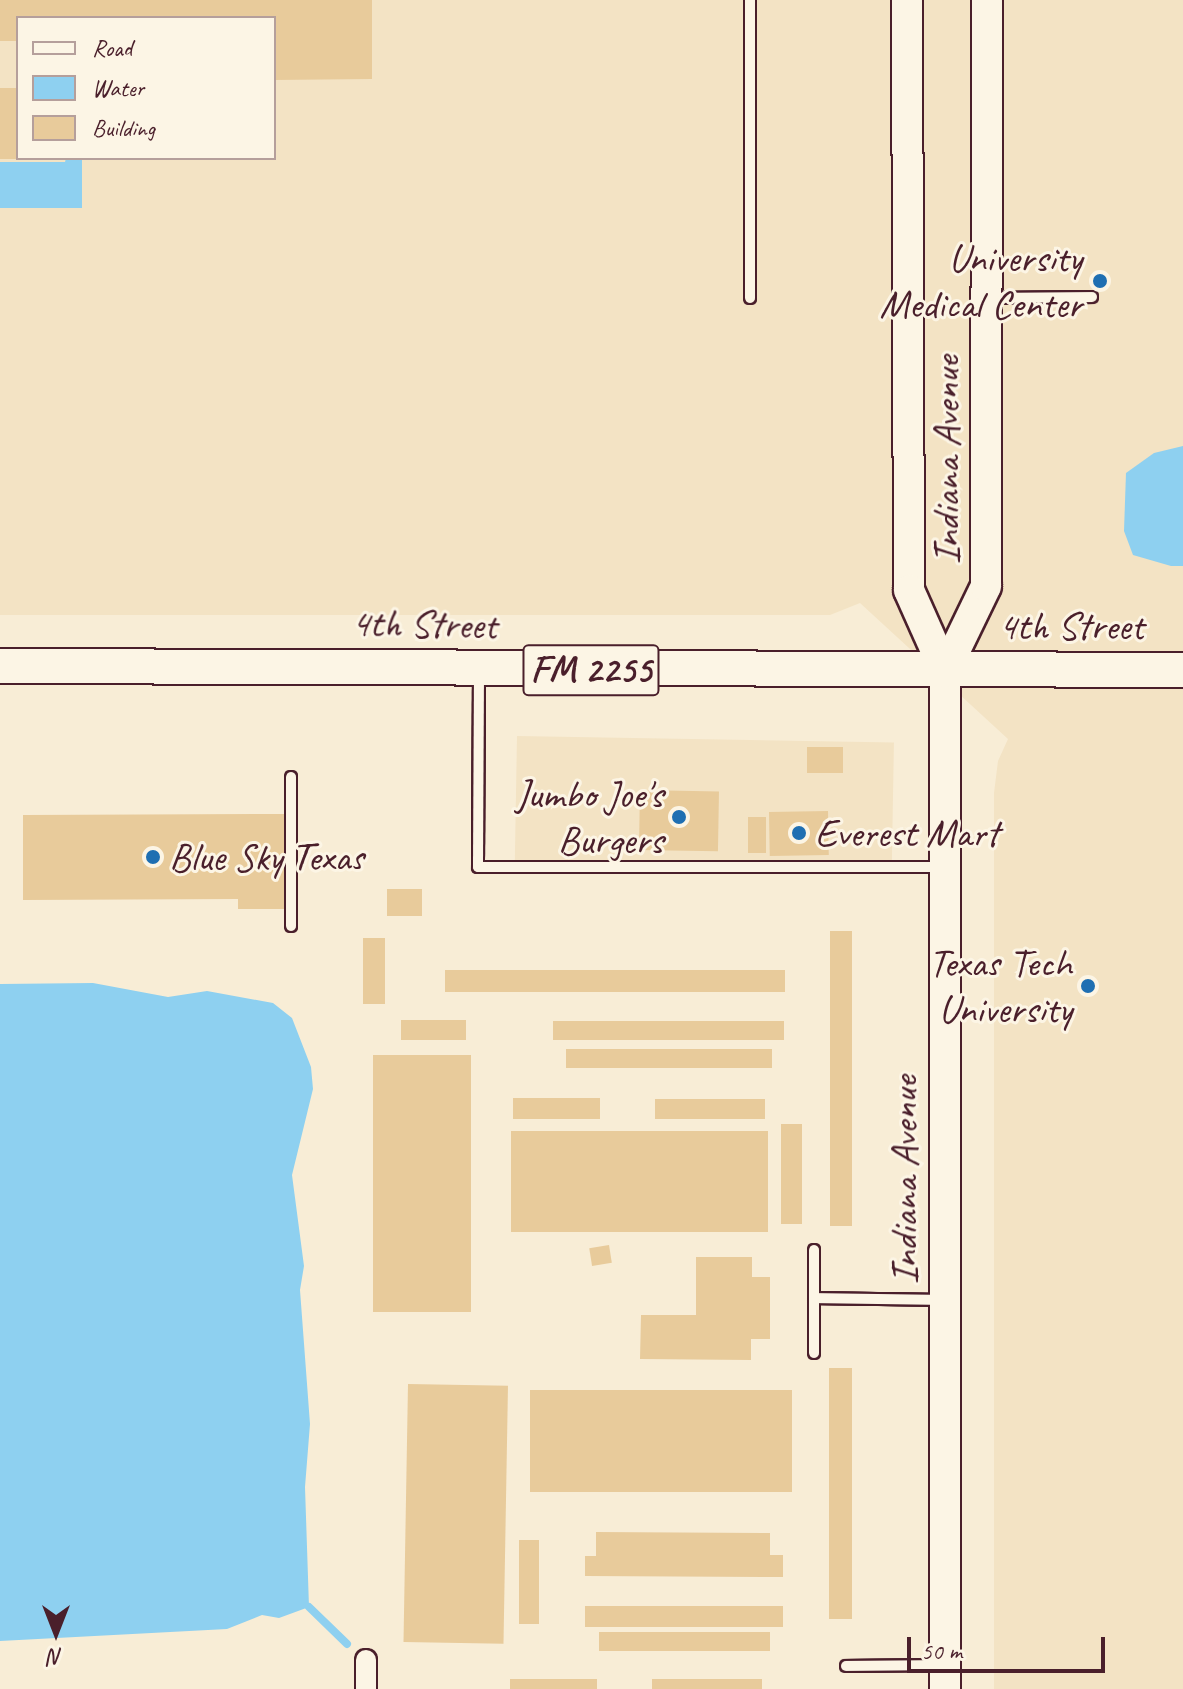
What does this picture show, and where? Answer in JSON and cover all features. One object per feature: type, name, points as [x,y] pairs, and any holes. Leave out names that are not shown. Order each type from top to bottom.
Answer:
[{"type":"main road","name":"4th Street","points":[[0,666],[1183,670]]},
{"type":"street","name":"Indiana Avenue","points":[[907,0],[909,590],[945,671],[945,1677]]},
{"type":"street","name":"Indiana Avenue","points":[[945,671],[986,586],[987,0]]},
{"type":"street","points":[[366,1660],[366,1689]]},
{"type":"lane","points":[[750,0],[750,298]]},
{"type":"lane","points":[[987,298],[1092,297]]},
{"type":"lane","points":[[479,670],[478,867],[944,867]]},
{"type":"lane","points":[[291,777],[291,926]]},
{"type":"lane","points":[[814,1250],[814,1353]]},
{"type":"lane","points":[[814,1298],[944,1300]]},
{"type":"lane","points":[[846,1666],[945,1677]]},
{"type":"shaded area","name":"Texas Tech University","points":[[0,0],[1183,0],[1183,1689],[994,1689],[994,793],[998,761],[1008,739],[860,603],[830,615],[0,615]]},
{"type":"shaded area","points":[[517,736],[894,743],[892,868],[515,861]]},
{"type":"water","points":[[82,160],[82,208],[0,208],[0,162]]},
{"type":"water","points":[[1183,446],[1183,566],[1171,566],[1133,555],[1124,531],[1126,473],[1154,453]]},
{"type":"water","points":[[93,983],[168,997],[207,991],[273,1003],[292,1018],[311,1067],[313,1089],[292,1175],[304,1266],[300,1290],[310,1424],[305,1487],[309,1607],[279,1618],[262,1615],[227,1629],[0,1641],[0,984]]},
{"type":"building","points":[[0,0],[372,0],[372,79],[276,80],[276,16],[16,16],[16,41],[0,41]]},
{"type":"building","points":[[0,88],[16,88],[16,159],[0,159]]},
{"type":"building","points":[[807,747],[843,747],[843,773],[807,773]]},
{"type":"building","name":"Jumbo Joe's Burgers","points":[[640,790],[719,791],[718,851],[639,850]]},
{"type":"building","name":"Everest Mart","points":[[828,811],[829,855],[770,856],[769,812]]},
{"type":"building","name":"Blue Sky Texas","points":[[284,814],[284,909],[238,909],[238,899],[23,900],[23,815]]},
{"type":"building","points":[[748,817],[766,817],[766,853],[748,853]]},
{"type":"building","points":[[387,889],[422,889],[422,916],[387,916]]},
{"type":"building","points":[[830,931],[852,931],[852,1226],[830,1226]]},
{"type":"building","points":[[363,938],[385,938],[385,1004],[363,1004]]},
{"type":"building","points":[[445,970],[785,970],[785,992],[445,992]]},
{"type":"building","points":[[401,1020],[466,1020],[466,1040],[401,1040]]},
{"type":"building","points":[[553,1021],[784,1021],[784,1040],[553,1040]]},
{"type":"building","points":[[566,1049],[772,1049],[772,1068],[566,1068]]},
{"type":"building","points":[[373,1055],[471,1055],[471,1312],[373,1312]]},
{"type":"building","points":[[513,1098],[600,1098],[600,1119],[513,1119]]},
{"type":"building","points":[[655,1099],[765,1099],[765,1119],[655,1119]]},
{"type":"building","points":[[781,1124],[802,1124],[802,1224],[781,1224]]},
{"type":"building","points":[[511,1131],[768,1131],[768,1232],[511,1232]]},
{"type":"building","points":[[609,1245],[612,1263],[592,1266],[589,1248]]},
{"type":"building","points":[[696,1257],[752,1257],[752,1277],[770,1277],[770,1339],[751,1339],[751,1360],[640,1359],[641,1315],[696,1315]]},
{"type":"building","points":[[829,1368],[852,1368],[852,1619],[829,1619]]},
{"type":"building","points":[[408,1384],[508,1386],[503,1644],[403,1642]]},
{"type":"building","points":[[530,1390],[792,1390],[792,1492],[530,1492]]},
{"type":"building","points":[[596,1532],[770,1533],[770,1555],[783,1555],[783,1577],[585,1576],[585,1556],[596,1556]]},
{"type":"building","points":[[519,1540],[539,1540],[539,1624],[519,1624]]},
{"type":"building","points":[[585,1606],[783,1606],[783,1627],[585,1627]]},
{"type":"building","points":[[599,1632],[770,1632],[770,1651],[599,1651]]},
{"type":"building","points":[[510,1679],[597,1679],[597,1689],[510,1689]]},
{"type":"building","points":[[652,1679],[762,1679],[762,1689],[652,1689]]},
{"type":"waterway","points":[[309,1607],[347,1644]]},
{"type":"place","name":"University Medical Center","points":[[1100,281]]},
{"type":"place","name":"Jumbo Joe's Burgers","points":[[679,817]]},
{"type":"place","name":"Everest Mart","points":[[799,833]]},
{"type":"place","name":"Blue Sky Texas","points":[[153,857]]},
{"type":"place","name":"Texas Tech University","points":[[1088,986]]}]
